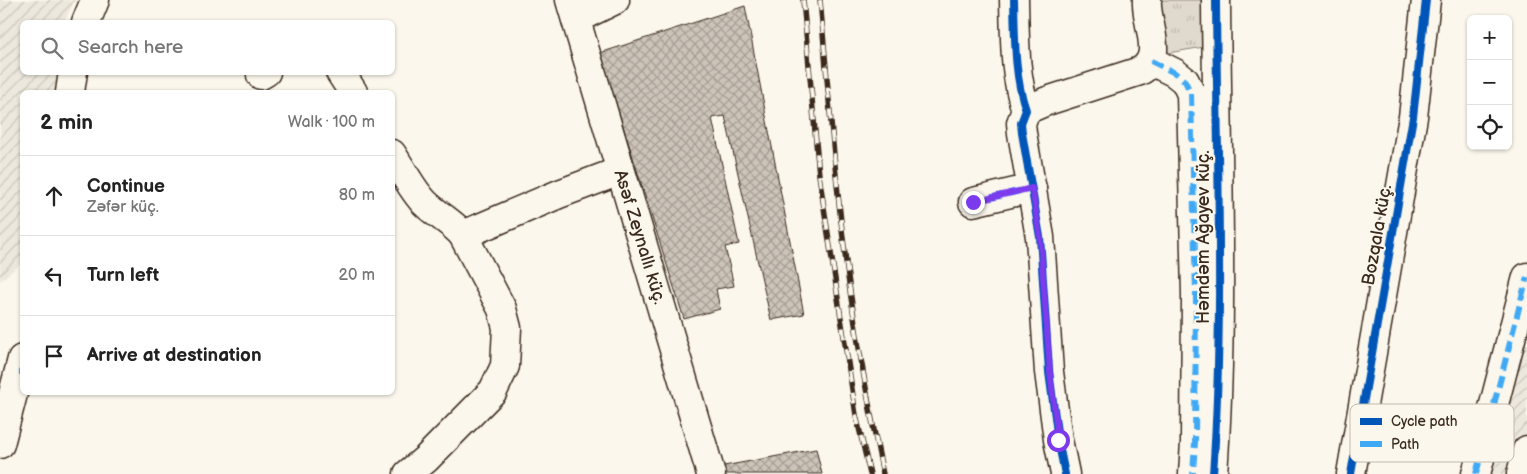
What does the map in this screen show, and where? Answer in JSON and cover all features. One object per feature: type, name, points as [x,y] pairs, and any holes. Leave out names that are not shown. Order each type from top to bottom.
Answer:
[{"type":"street","points":[[87,20],[95,0]]},
{"type":"street","points":[[573,10],[615,0]]},
{"type":"street","points":[[1014,0],[1018,72],[1021,95],[1026,110],[1021,123],[1022,133],[1040,237],[1050,372],[1058,440],[1065,474]]},
{"type":"street","points":[[1026,110],[1047,101],[1146,68],[1154,54],[1146,9],[1147,0]]},
{"type":"street","name":"Həmdəm Ağayev küç.","points":[[1213,474],[1217,420],[1219,294],[1216,0]]},
{"type":"street","name":"Bozqala küç.","points":[[1363,404],[1413,117],[1426,0]]},
{"type":"street","name":"Asəf Zeynallı küç.","points":[[573,10],[711,474]]},
{"type":"street","points":[[1151,61],[1175,73],[1185,81],[1190,94],[1196,294],[1194,474]]},
{"type":"street","points":[[70,90],[73,75]]},
{"type":"street","points":[[342,75],[352,90]]},
{"type":"street","points":[[395,159],[422,200],[433,211],[456,227],[463,236],[502,309],[507,328],[505,366],[493,391],[426,459],[408,474]]},
{"type":"street","points":[[463,236],[559,194],[620,171]]},
{"type":"street","points":[[973,202],[1032,188]]},
{"type":"street","points":[[1494,404],[1527,277]]},
{"type":"street","points":[[0,444],[20,372]]},
{"type":"street","points":[[1521,474],[1527,450]]},
{"type":"shaded area","points":[[0,0],[75,0],[65,20],[20,20],[20,75],[58,75],[55,90],[20,90],[20,265],[0,281]]},
{"type":"shaded area","points":[[1527,322],[1527,474],[1487,474],[1490,462],[1514,462],[1514,404],[1505,404]]},
{"type":"green space","points":[[1159,0],[1206,0],[1204,47],[1168,53],[1156,8]]},
{"type":"building","points":[[745,6],[804,314],[771,320],[725,116],[712,118],[739,244],[725,247],[734,286],[716,289],[720,309],[684,319],[600,53]]},
{"type":"building","points":[[816,449],[822,474],[726,474],[724,466]]},
{"type":"railway","points":[[803,0],[819,175],[856,415],[870,474]]},
{"type":"railway","points":[[820,0],[845,255],[861,360],[883,474]]},
{"type":"marked path","points":[[1151,61],[1175,73],[1185,81],[1191,94],[1196,294],[1193,474]]},
{"type":"marked path","points":[[973,202],[1032,188]]},
{"type":"marked path","points":[[1494,404],[1527,277]]},
{"type":"marked path","points":[[1476,474],[1479,462]]},
{"type":"cycle path","points":[[1014,0],[1017,70],[1026,110],[1021,123],[1022,133],[1040,237],[1049,372],[1058,440],[1065,474]]},
{"type":"cycle path","points":[[1213,474],[1219,296],[1216,0]]},
{"type":"cycle path","points":[[1363,404],[1413,117],[1426,0]]},
{"type":"cycle path","points":[[1351,474],[1353,462]]},
{"type":"route","points":[[973,202],[1032,188],[1040,237],[1050,372],[1058,440]]}]
